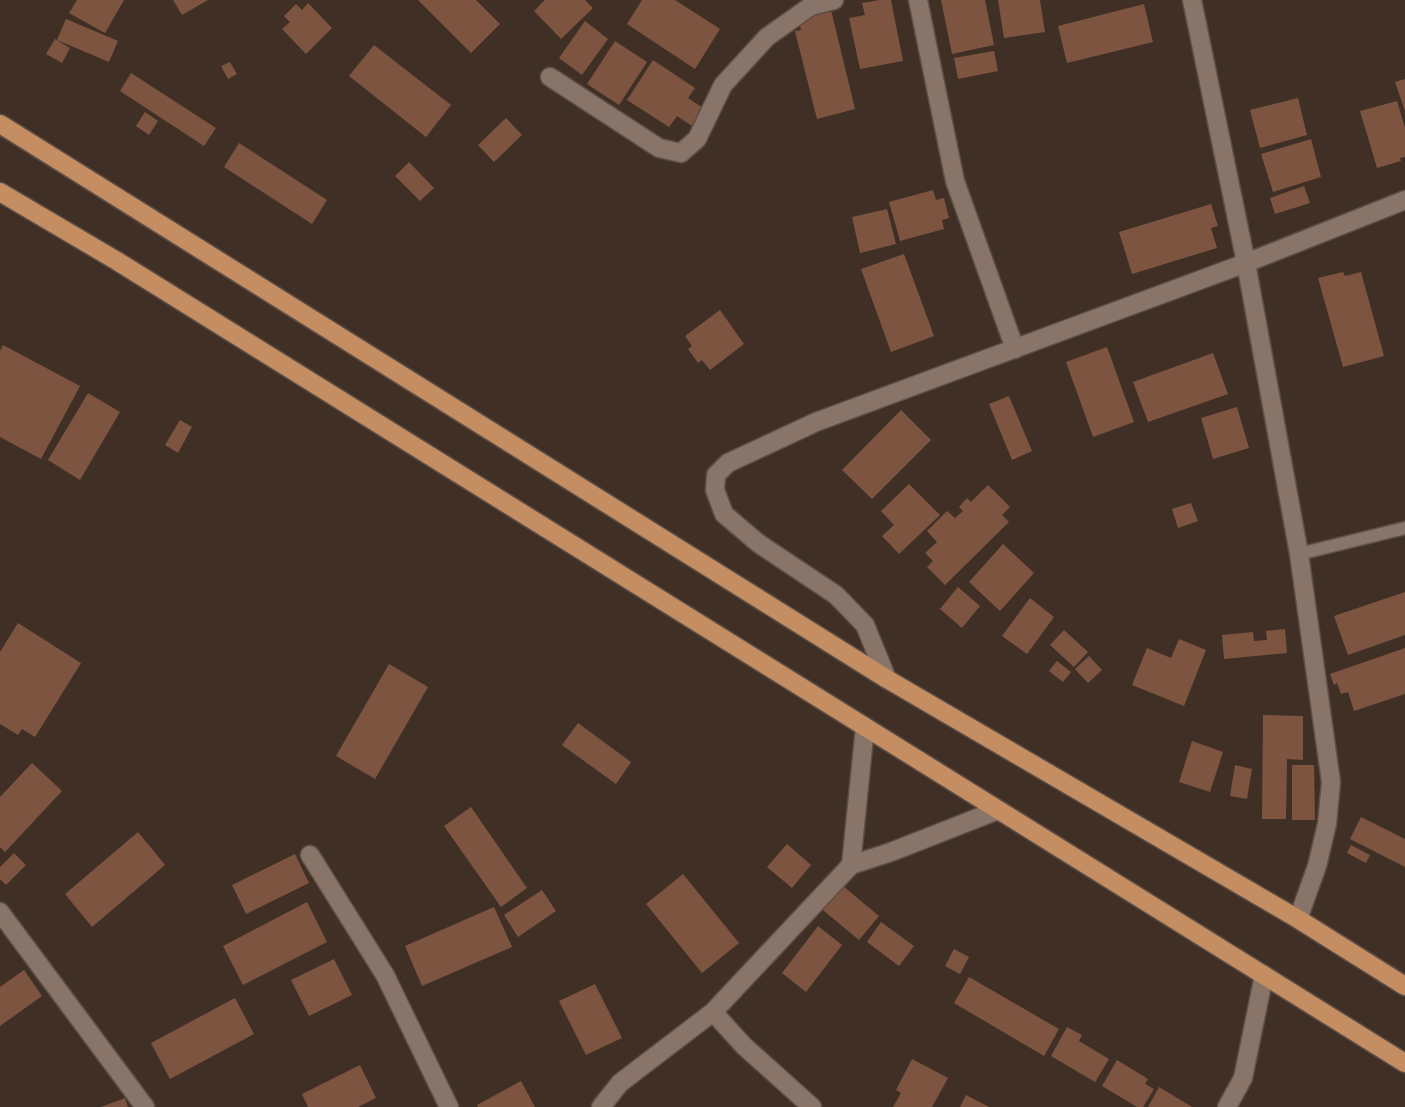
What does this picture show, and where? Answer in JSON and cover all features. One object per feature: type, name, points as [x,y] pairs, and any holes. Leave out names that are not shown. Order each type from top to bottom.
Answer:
[{"type":"highway","points":[[0,112],[96,183]]},
{"type":"highway","points":[[0,124],[887,679],[1298,919],[1405,986]]},
{"type":"highway","points":[[0,192],[865,726],[1405,1063]]},
{"type":"highway","points":[[0,201],[53,223]]},
{"type":"street","points":[[550,77],[659,148],[681,153],[697,139],[723,85],[767,37],[811,6],[834,0]]},
{"type":"street","points":[[918,0],[955,181],[1015,349]]},
{"type":"street","points":[[1191,0],[1246,263],[1299,554],[1332,782],[1327,824],[1317,866],[1298,919]]},
{"type":"street","points":[[887,679],[865,626],[836,594],[758,543],[724,514],[714,490],[716,475],[728,464],[816,422],[1246,263],[1405,200]]},
{"type":"street","points":[[851,865],[865,726]]},
{"type":"street","points":[[601,1107],[620,1083],[713,1012],[851,865],[891,852],[998,810]]},
{"type":"street","points":[[310,855],[385,975],[449,1107]]},
{"type":"street","points":[[0,912],[145,1107]]},
{"type":"street","points":[[1227,1107],[1243,1078],[1264,975]]},
{"type":"street","points":[[713,1012],[744,1046],[812,1107]]},
{"type":"lane","points":[[1299,554],[1405,528]]},
{"type":"building","points":[[77,0],[124,0],[105,33],[69,13]]},
{"type":"building","points":[[173,0],[208,0],[182,15]]},
{"type":"building","points":[[418,0],[476,0],[500,24],[471,53]]},
{"type":"building","points":[[545,0],[585,0],[593,8],[561,39],[534,11]]},
{"type":"building","points":[[642,0],[675,0],[720,29],[695,69],[627,24]]},
{"type":"building","points":[[891,0],[903,61],[860,69],[849,18],[865,15],[862,3]]},
{"type":"building","points":[[941,0],[985,0],[994,45],[952,54]]},
{"type":"building","points":[[998,0],[1040,0],[1045,32],[1004,38]]},
{"type":"building","points":[[308,3],[332,28],[306,54],[282,29],[290,22],[284,16],[296,4],[302,10]]},
{"type":"building","points":[[1144,4],[1153,42],[1067,63],[1058,26]]},
{"type":"building","points":[[831,10],[855,109],[817,119],[795,31],[801,30],[798,18]]},
{"type":"building","points":[[66,19],[118,41],[109,62],[57,40]]},
{"type":"building","points":[[585,21],[608,39],[582,75],[559,58]]},
{"type":"building","points":[[55,39],[70,48],[62,63],[46,54]]},
{"type":"building","points":[[615,41],[647,62],[619,105],[587,84]]},
{"type":"building","points":[[374,45],[451,105],[426,137],[349,76]]},
{"type":"building","points":[[994,51],[998,71],[958,79],[954,58]]},
{"type":"building","points":[[653,60],[695,88],[688,98],[703,108],[692,126],[677,116],[669,127],[627,100]]},
{"type":"building","points":[[230,62],[237,74],[228,79],[221,66]]},
{"type":"building","points":[[131,73],[216,128],[204,146],[120,91]]},
{"type":"building","points":[[1405,79],[1405,111],[1395,82]]},
{"type":"building","points":[[1298,98],[1307,135],[1260,148],[1250,110]]},
{"type":"building","points":[[1397,101],[1405,128],[1405,157],[1400,158],[1401,161],[1377,168],[1360,111]]},
{"type":"building","points":[[145,112],[158,121],[149,135],[136,126]]},
{"type":"building","points":[[506,118],[522,135],[494,162],[478,145]]},
{"type":"building","points":[[1311,139],[1321,177],[1273,192],[1261,154]]},
{"type":"building","points":[[239,143],[327,200],[312,224],[224,167]]},
{"type":"building","points":[[409,162],[434,188],[420,201],[395,176]]},
{"type":"building","points":[[1304,186],[1310,203],[1275,214],[1270,198]]},
{"type":"building","points":[[933,190],[936,200],[944,198],[949,218],[942,220],[944,229],[900,241],[889,202]]},
{"type":"building","points":[[1211,204],[1218,226],[1211,228],[1217,248],[1132,274],[1119,232]]},
{"type":"building","points":[[887,209],[896,244],[860,253],[852,217]]},
{"type":"building","points":[[904,254],[934,336],[891,352],[861,269]]},
{"type":"building","points":[[1343,272],[1345,276],[1361,272],[1384,356],[1343,367],[1318,278]]},
{"type":"building","points":[[720,310],[744,344],[710,370],[702,360],[698,363],[688,349],[692,346],[685,336]]},
{"type":"building","points":[[3,345],[80,386],[41,459],[0,437],[0,351]]},
{"type":"building","points":[[1107,347],[1134,422],[1093,437],[1066,362]]},
{"type":"building","points":[[1213,353],[1228,394],[1148,422],[1133,382]]},
{"type":"building","points":[[88,393],[120,412],[80,480],[48,460]]},
{"type":"building","points":[[1009,396],[1032,451],[1012,460],[989,404]]},
{"type":"building","points":[[1237,407],[1249,448],[1213,459],[1201,418]]},
{"type":"building","points":[[901,410],[931,440],[872,499],[842,470]]},
{"type":"building","points":[[180,420],[192,427],[178,453],[165,445]]},
{"type":"building","points":[[909,484],[940,515],[899,554],[882,536],[894,525],[881,511]]},
{"type":"building","points":[[988,485],[1010,507],[1002,515],[1009,522],[945,585],[927,567],[933,561],[925,553],[937,542],[927,531],[947,511],[955,518],[963,511],[959,507],[967,498],[971,502]]},
{"type":"building","points":[[1191,503],[1198,521],[1178,528],[1172,509]]},
{"type":"building","points":[[1003,544],[1034,573],[1000,611],[969,582]]},
{"type":"building","points":[[958,587],[980,606],[962,628],[940,609]]},
{"type":"building","points":[[1405,592],[1405,635],[1348,655],[1334,616]]},
{"type":"building","points":[[1030,598],[1054,617],[1027,654],[1002,636]]},
{"type":"building","points":[[18,623],[81,663],[35,737],[22,729],[18,735],[0,724],[0,652]]},
{"type":"building","points":[[1285,629],[1287,653],[1224,659],[1222,635],[1253,632],[1254,641],[1267,640],[1266,631]]},
{"type":"building","points":[[1064,630],[1088,652],[1074,667],[1050,645]]},
{"type":"building","points":[[1179,639],[1206,650],[1184,706],[1132,685],[1147,648],[1171,658]]},
{"type":"building","points":[[1405,648],[1405,694],[1354,711],[1348,692],[1341,694],[1330,674]]},
{"type":"building","points":[[1089,656],[1102,670],[1088,683],[1075,669]]},
{"type":"building","points":[[1057,661],[1071,672],[1063,682],[1049,671]]},
{"type":"building","points":[[389,664],[428,687],[375,779],[336,756]]},
{"type":"building","points":[[1263,715],[1303,716],[1303,760],[1287,759],[1286,819],[1262,819]]},
{"type":"building","points":[[578,723],[631,762],[616,784],[562,745]]},
{"type":"building","points":[[1192,741],[1223,752],[1210,792],[1179,782]]},
{"type":"building","points":[[32,763],[62,791],[5,852],[0,847],[0,797]]},
{"type":"building","points":[[1235,765],[1252,769],[1247,799],[1230,796]]},
{"type":"building","points":[[1292,765],[1314,765],[1315,820],[1292,820]]},
{"type":"building","points":[[471,807],[527,888],[501,907],[444,826]]},
{"type":"building","points":[[1361,817],[1405,839],[1405,867],[1350,839]]},
{"type":"building","points":[[138,832],[165,865],[92,927],[65,894]]},
{"type":"building","points":[[787,844],[811,865],[792,888],[767,867]]},
{"type":"building","points":[[1351,845],[1370,855],[1366,863],[1347,853]]},
{"type":"building","points":[[14,853],[26,865],[6,885],[0,879],[0,867]]},
{"type":"building","points":[[295,854],[309,883],[246,914],[232,885]]},
{"type":"building","points":[[683,874],[739,943],[702,973],[646,904]]},
{"type":"building","points":[[838,882],[879,916],[859,940],[818,906]]},
{"type":"building","points":[[542,890],[556,911],[518,937],[504,915]]},
{"type":"building","points":[[307,902],[327,942],[243,985],[223,946]]},
{"type":"building","points":[[494,907],[512,947],[422,986],[405,946]]},
{"type":"building","points":[[881,922],[914,946],[899,966],[867,942]]},
{"type":"building","points":[[818,926],[842,945],[806,992],[782,973]]},
{"type":"building","points":[[954,949],[969,957],[960,974],[945,966]]},
{"type":"building","points":[[334,959],[352,995],[309,1016],[291,980]]},
{"type":"building","points":[[24,970],[42,996],[0,1026],[0,987]]},
{"type":"building","points":[[969,977],[1059,1029],[1044,1056],[954,1003]]},
{"type":"building","points":[[595,984],[622,1038],[586,1055],[559,1001]]},
{"type":"building","points":[[235,998],[254,1034],[170,1079],[151,1043]]},
{"type":"building","points":[[1067,1027],[1082,1035],[1079,1041],[1109,1059],[1095,1082],[1051,1056]]},
{"type":"building","points":[[912,1059],[948,1078],[932,1107],[893,1107],[901,1093],[896,1090]]},
{"type":"building","points":[[1117,1060],[1148,1079],[1145,1084],[1154,1089],[1143,1107],[1137,1107],[1102,1086]]},
{"type":"building","points":[[360,1065],[376,1098],[358,1107],[308,1107],[302,1094]]},
{"type":"building","points":[[521,1081],[535,1107],[478,1107],[477,1105]]},
{"type":"building","points":[[1159,1087],[1192,1107],[1148,1107]]},
{"type":"building","points":[[966,1095],[989,1107],[960,1107]]},
{"type":"building","points":[[125,1098],[128,1107],[101,1107]]}]
